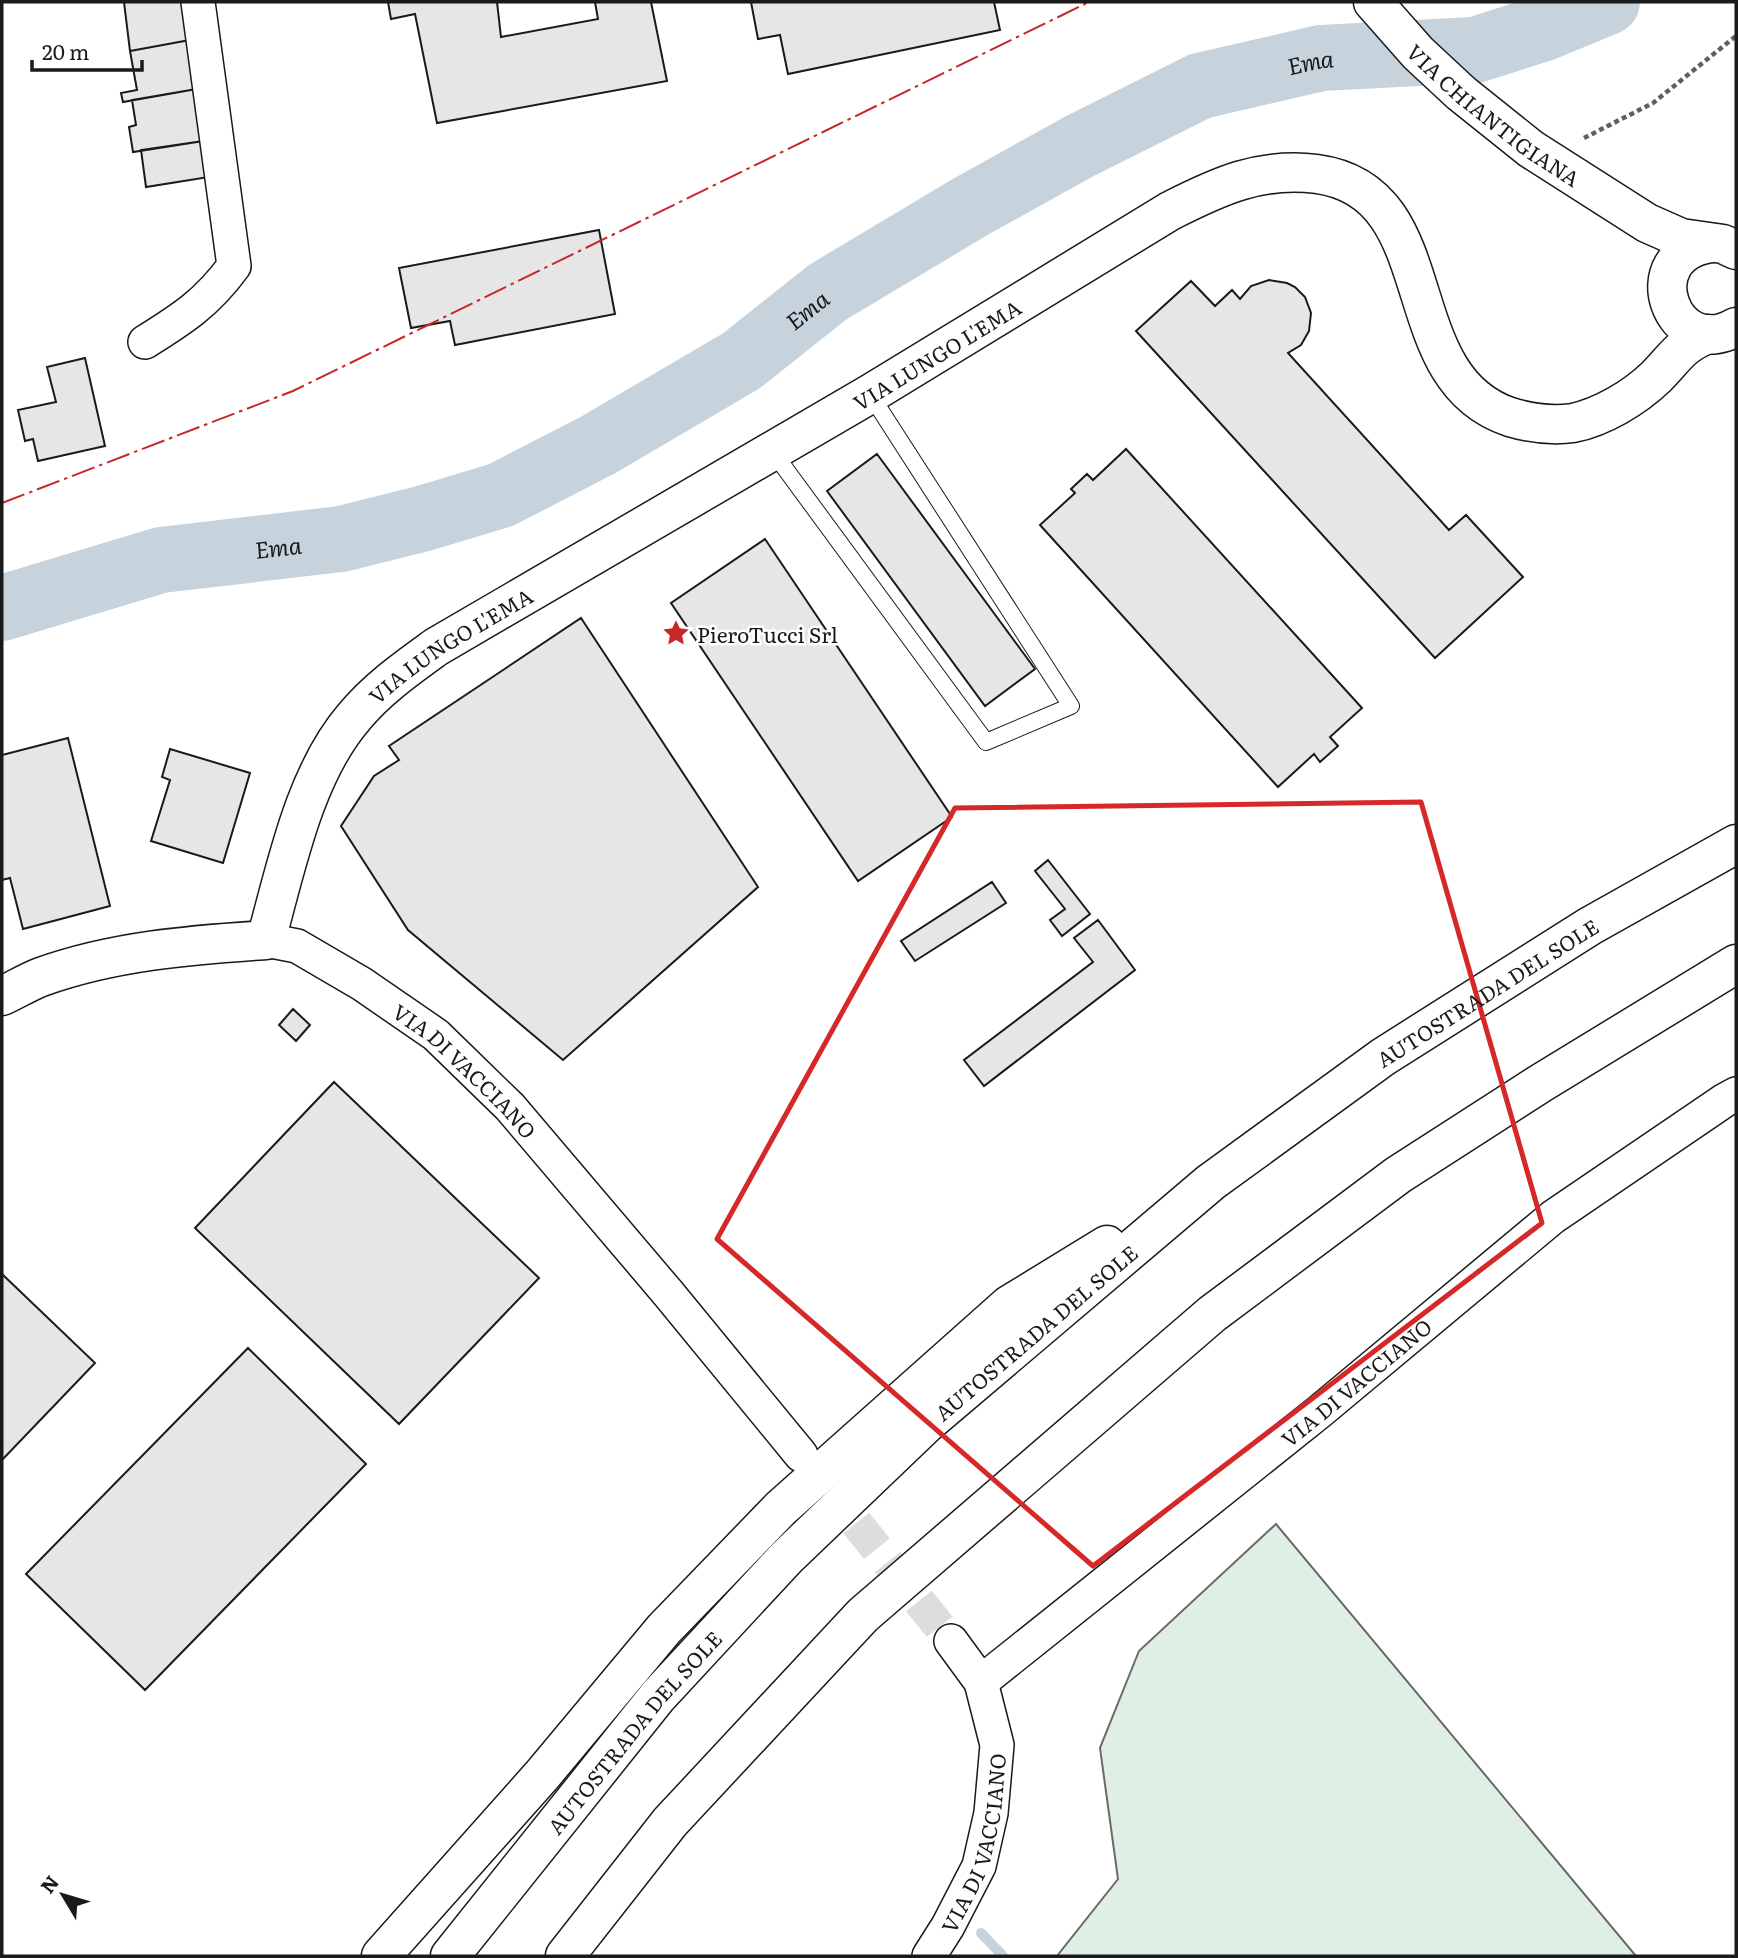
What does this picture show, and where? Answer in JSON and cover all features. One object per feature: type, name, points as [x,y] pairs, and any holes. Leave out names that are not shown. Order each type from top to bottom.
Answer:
[{"type":"main road","name":"VIA CHIANTIGIANA","points":[[1373,2],[1418,53],[1461,93],[1544,158],[1629,213],[1681,237],[1724,247]]},
{"type":"main road","name":"VIA LUNGO L'EMA","points":[[266,940],[314,780],[354,717],[402,671],[436,647],[773,452],[1170,211],[1209,191],[1253,176],[1279,172],[1337,177],[1356,187],[1381,207],[1406,250],[1432,333],[1447,367],[1469,391],[1500,413],[1525,422],[1550,424],[1586,419],[1639,391],[1689,342],[1722,330]]},
{"type":"main road","name":"VIA CHIANTIGIANA","points":[[1629,213],[1650,236],[1658,253],[1669,303]]},
{"type":"main road","name":"VIA CHIANTIGIANA","points":[[1669,303],[1669,272],[1674,263],[1691,248],[1724,247]]},
{"type":"main road","points":[[1669,303],[1687,327],[1722,330]]},
{"type":"main road","points":[[1665,367],[1675,343],[1669,303]]},
{"type":"main road","name":"AUTOSTRADA DEL SOLE","points":[[450,1956],[658,1696],[786,1558],[927,1423],[1210,1182],[1383,1057],[1590,926],[1736,844]]},
{"type":"main road","name":"VIA DI VACCIANO","points":[[2,996],[40,977],[116,957],[192,945],[266,940]]},
{"type":"main road","points":[[565,1956],[670,1822],[863,1615],[1212,1314],[1398,1175],[1541,1083],[1736,964]]},
{"type":"main road","points":[[381,1956],[543,1773],[664,1629],[781,1508],[1009,1305],[1210,1182]]},
{"type":"street","points":[[145,342],[179,321],[215,292],[234,267],[198,2]]},
{"type":"street","name":"VIA DI VACCIANO","points":[[266,940],[297,946],[362,984],[436,1035],[510,1107],[801,1455]]},
{"type":"street","name":"VIA DI VACCIANO","points":[[981,1682],[1319,1412],[1553,1217],[1736,1094]]},
{"type":"street","name":"VIA DI VACCIANO","points":[[929,1956],[979,1866],[991,1813],[997,1745],[981,1682],[951,1641]]},
{"type":"lane","points":[[773,452],[986,742],[1071,706],[870,394]]},
{"type":"path","points":[[1544,158],[1653,103],[1736,36]]},
{"type":"highlighted area","points":[[1421,802],[1542,1223],[1093,1566],[717,1239],[955,808]]},
{"type":"green space","points":[[1276,1524],[1636,1956],[1057,1956],[1118,1879],[1100,1748],[1139,1651]]},
{"type":"building","points":[[124,2],[184,2],[190,40],[130,51]]},
{"type":"building","points":[[388,2],[497,2],[501,37],[598,19],[595,2],[651,2],[667,81],[437,123],[415,14],[391,19]]},
{"type":"building","points":[[751,2],[994,2],[1000,30],[788,74],[780,35],[758,39]]},
{"type":"building","points":[[190,40],[197,89],[123,102],[121,93],[137,90],[130,51]]},
{"type":"building","points":[[197,89],[204,141],[133,152],[129,127],[136,125],[132,100]]},
{"type":"building","points":[[204,141],[209,177],[146,187],[141,150]]},
{"type":"building","points":[[599,230],[615,314],[455,345],[450,321],[411,328],[399,268]]},
{"type":"building","points":[[1269,280],[1295,287],[1305,297],[1311,313],[1309,331],[1301,345],[1288,353],[1449,530],[1466,515],[1523,577],[1435,658],[1136,331],[1191,281],[1215,306],[1232,290],[1240,299],[1251,286]]},
{"type":"building","points":[[85,358],[105,446],[38,461],[33,439],[25,441],[18,410],[56,402],[47,367]]},
{"type":"building","points":[[1126,449],[1362,708],[1330,737],[1338,746],[1320,762],[1314,754],[1278,787],[1040,525],[1075,493],[1071,489],[1087,474],[1093,480]]},
{"type":"building","points":[[877,454],[1035,669],[985,706],[827,491]]},
{"type":"building","points":[[765,539],[952,817],[858,881],[671,603]]},
{"type":"building","points":[[581,618],[758,887],[563,1060],[408,930],[341,826],[374,776],[399,760],[389,746]]},
{"type":"building","points":[[68,738],[110,906],[23,929],[10,878],[2,880],[2,755]]},
{"type":"building","points":[[170,749],[250,773],[223,863],[151,841],[170,780],[162,777]]},
{"type":"building","points":[[1048,860],[1090,914],[1062,936],[1050,920],[1065,909],[1035,871]]},
{"type":"building","points":[[992,882],[1006,903],[915,961],[901,941]]},
{"type":"building","points":[[1098,920],[1135,970],[984,1086],[964,1060],[1093,962],[1074,938]]},
{"type":"building","points":[[293,1009],[310,1025],[296,1041],[279,1025]]},
{"type":"building","points":[[334,1082],[539,1278],[399,1424],[195,1228]]},
{"type":"building","points":[[2,1274],[95,1363],[2,1460]]},
{"type":"building","points":[[248,1348],[366,1464],[145,1690],[26,1574]]},
{"type":"waterway","name":"Ema","points":[[2,608],[161,560],[341,539],[501,495],[598,445],[741,361],[828,292],[970,207],[1080,146],[1200,86],[1321,58],[1475,50],[1544,28],[1607,2]]},
{"type":"waterway","points":[[981,1933],[1003,1956]]},
{"type":"tunnel","points":[[825,1484],[951,1641]]},
{"type":"power","points":[[2,503],[293,391],[1089,2]]},
{"type":"place","name":"PieroTucci Srl","points":[[676,633]]}]
